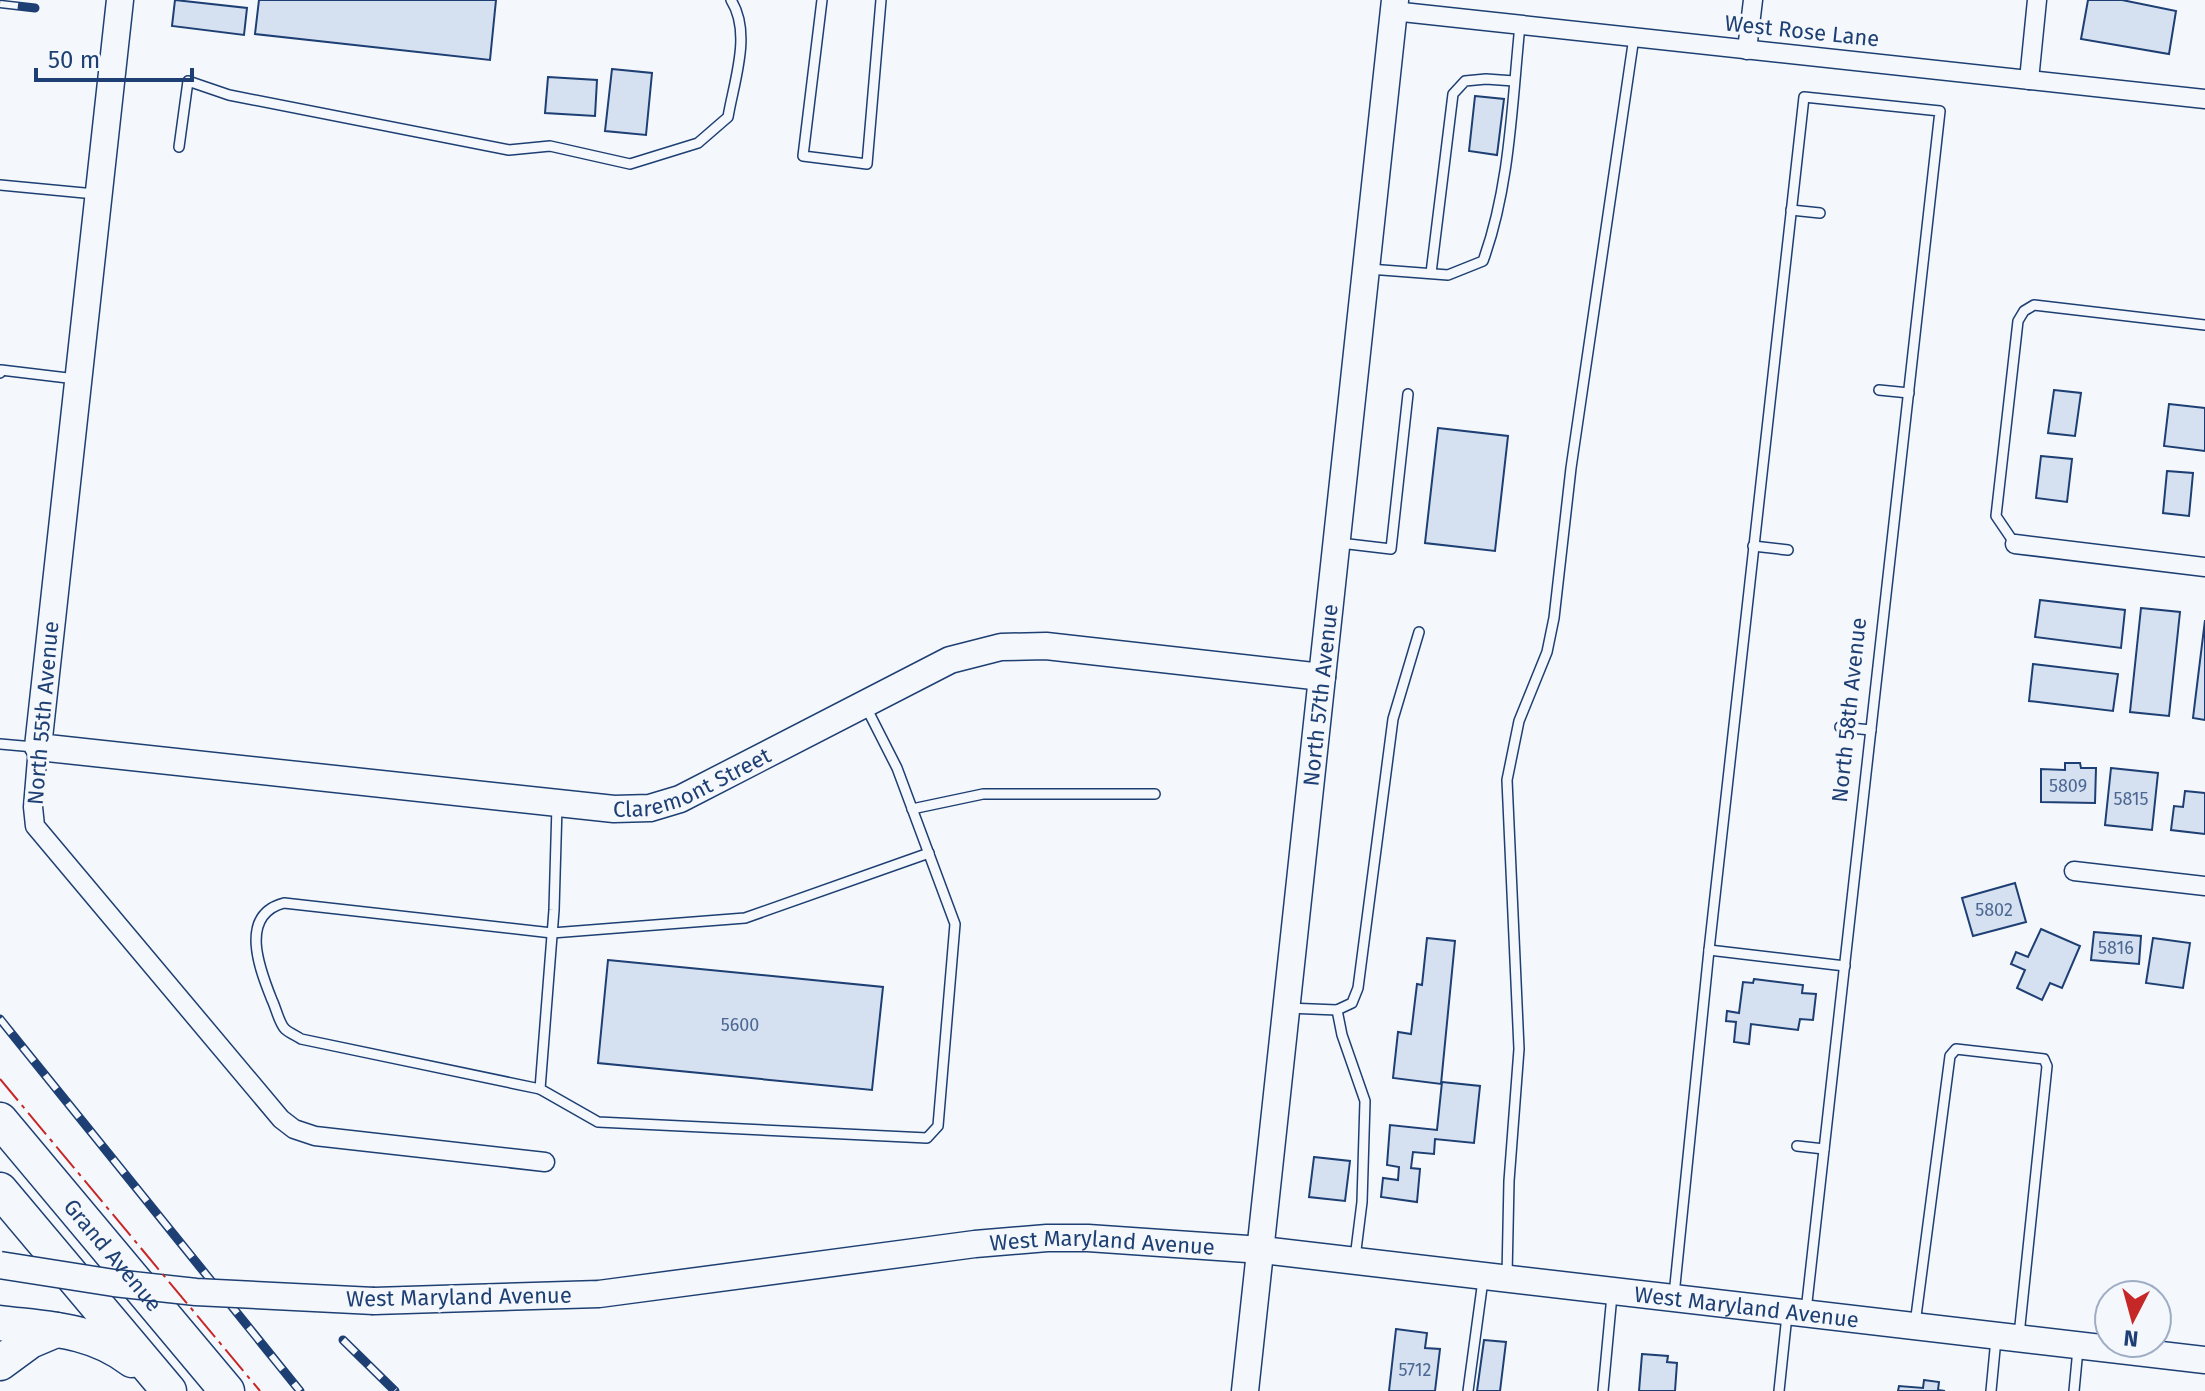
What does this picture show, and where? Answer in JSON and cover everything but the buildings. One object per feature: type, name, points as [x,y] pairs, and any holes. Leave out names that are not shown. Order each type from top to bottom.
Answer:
[{"type":"highway","name":"Grand Avenue","points":[[0,1120],[227,1391]]},
{"type":"highway","name":"Grand Avenue","points":[[0,1190],[166,1388]]},
{"type":"highway","points":[[0,1323],[82,1333],[107,1343],[166,1388]]},
{"type":"highway","points":[[0,1363],[30,1341],[56,1330]]},
{"type":"street","name":"North 55th Avenue","points":[[120,0],[38,747],[33,807],[35,826],[281,1119],[294,1129],[315,1136],[545,1162]]},
{"type":"street","points":[[1747,50],[1753,0]]},
{"type":"street","points":[[2029,80],[2037,0]]},
{"type":"street","name":"West Rose Lane","points":[[1394,6],[1520,25],[2205,99]]},
{"type":"street","name":"North 57th Avenue","points":[[1245,1391],[1394,6]]},
{"type":"street","points":[[2015,544],[2205,567]]},
{"type":"street","name":"Claremont Street","points":[[38,747],[614,809],[650,808],[680,799],[950,660],[1001,647],[1046,646],[1322,677]]},
{"type":"street","points":[[2074,871],[2205,886]]},
{"type":"street","name":"West Maryland Avenue","points":[[0,1265],[114,1283],[284,1298],[374,1301],[584,1295],[975,1244],[1047,1238],[1129,1240],[1262,1250],[2205,1360]]},
{"type":"lane","points":[[179,147],[188,81],[229,95],[509,150],[550,146],[630,164],[698,143],[728,117],[741,36],[737,11],[731,0]]},
{"type":"lane","points":[[822,0],[803,156],[867,164],[881,0]]},
{"type":"lane","points":[[1366,268],[1448,275],[1483,261],[1494,233],[1503,182],[1520,25]]},
{"type":"lane","points":[[1468,1391],[1495,1278],[1510,1231],[1509,1181],[1519,1049],[1507,780],[1519,721],[1547,652],[1554,618],[1571,468],[1634,37]]},
{"type":"lane","points":[[1431,273],[1453,94],[1465,81],[1514,81]]},
{"type":"lane","name":"North 58th Avenue","points":[[1779,1391],[1797,1313],[1824,1149],[1940,111],[1804,97],[1791,210]]},
{"type":"lane","points":[[0,185],[98,194]]},
{"type":"lane","points":[[1673,1299],[1791,210],[1820,213]]},
{"type":"lane","points":[[2015,544],[1996,516],[2018,321],[2024,311],[2034,305],[2205,325]]},
{"type":"lane","points":[[0,373],[1,370],[76,379]]},
{"type":"lane","points":[[1879,390],[1909,393]]},
{"type":"lane","points":[[1336,543],[1391,549],[1408,394]]},
{"type":"lane","points":[[1753,546],[1788,550]]},
{"type":"lane","points":[[1287,1008],[1337,1010],[1352,1003],[1358,988],[1393,719],[1419,632]]},
{"type":"lane","points":[[865,704],[897,768],[929,853],[955,924],[938,1126],[927,1138],[598,1122],[540,1089],[301,1039],[285,1029],[258,965],[255,939],[260,921],[271,906],[284,903],[552,933],[745,918],[929,853]]},
{"type":"lane","points":[[1840,727],[1871,730]]},
{"type":"lane","points":[[0,744],[38,747]]},
{"type":"lane","points":[[912,809],[983,794],[1155,794]]},
{"type":"lane","points":[[540,1089],[552,933],[557,802]]},
{"type":"lane","points":[[1709,950],[1845,966]]},
{"type":"lane","points":[[1337,1010],[1342,1035],[1365,1101],[1362,1202],[1355,1261]]},
{"type":"lane","points":[[1914,1326],[1950,1056],[1956,1049],[2044,1059],[2047,1066],[2008,1337],[1991,1391]]},
{"type":"lane","points":[[1797,1146],[1824,1149]]},
{"type":"lane","points":[[1603,1391],[1612,1292]]},
{"type":"lane","points":[[2074,1391],[2079,1345]]},
{"type":"railway","points":[[0,4],[35,8]]},
{"type":"railway","points":[[0,1019],[300,1391]]},
{"type":"railway","points":[[343,1340],[395,1391]]},
{"type":"power","points":[[0,1079],[260,1391]]}]
